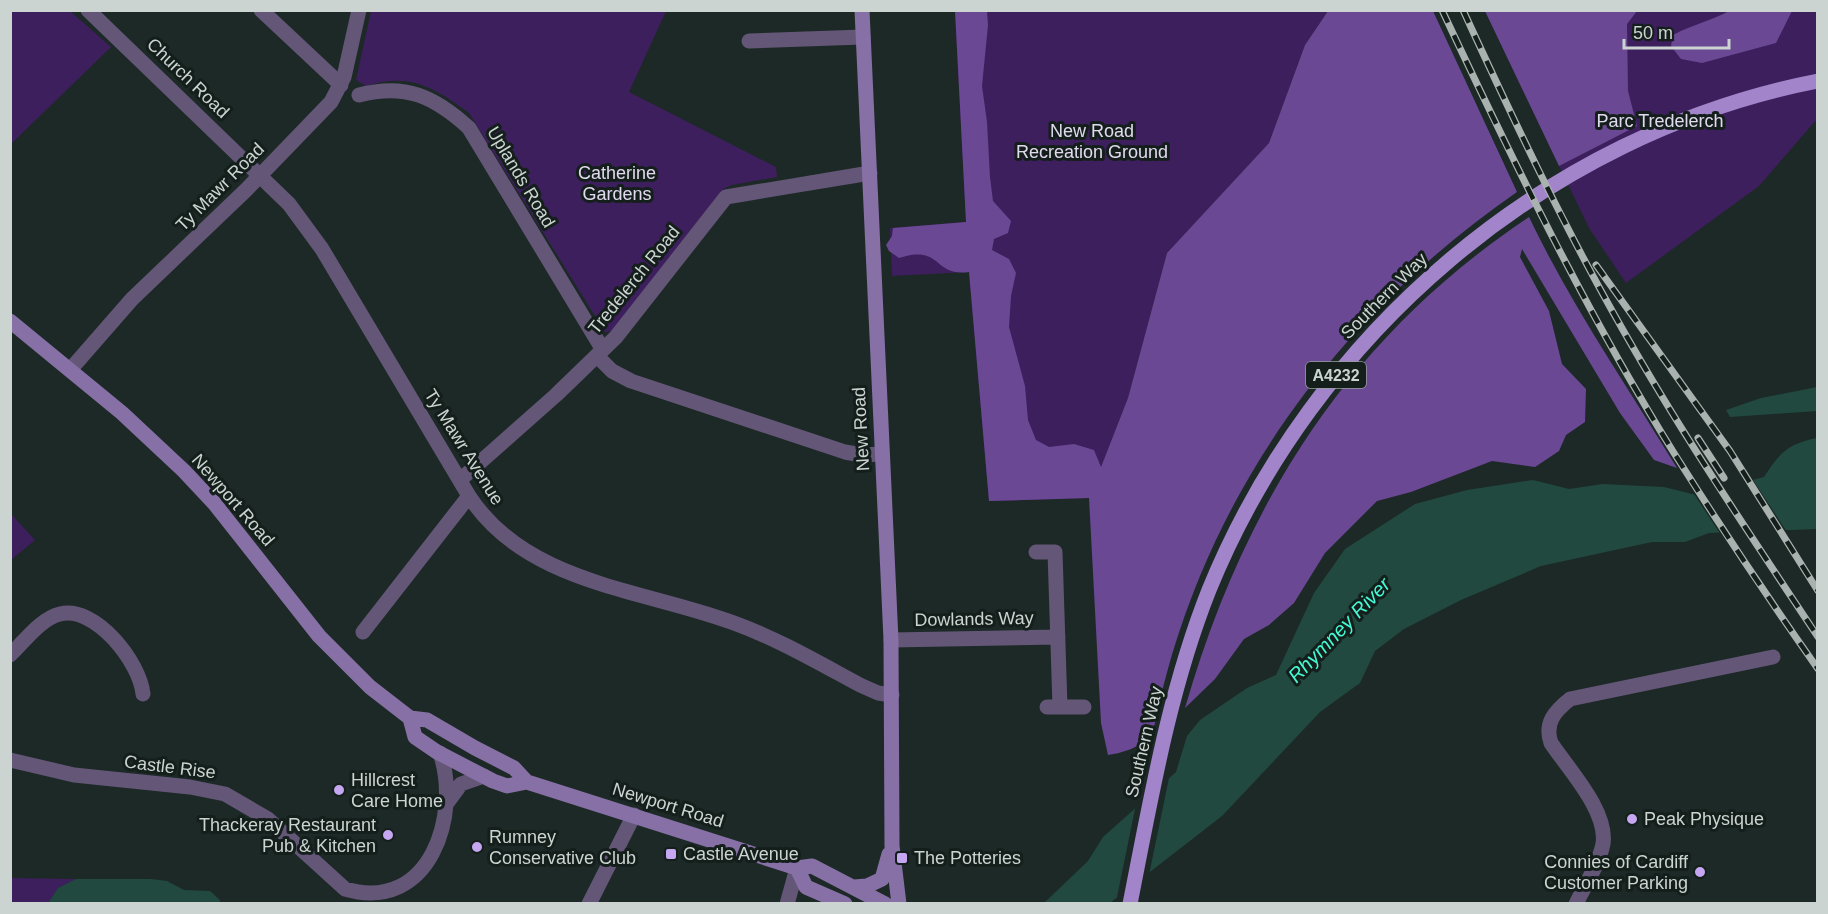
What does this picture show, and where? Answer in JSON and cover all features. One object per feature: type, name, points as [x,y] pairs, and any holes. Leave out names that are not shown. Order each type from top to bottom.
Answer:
[{"type":"main road","name":"New Road","points":[[862,10],[891,640],[892,846],[899,903]]},
{"type":"main road","name":"Southern Way","points":[[1130,903],[1171,707],[1209,591],[1238,526],[1278,455],[1352,355],[1409,295],[1464,247],[1512,212],[1572,174],[1613,152],[1691,118],[1750,98],[1818,81]]},
{"type":"main road","name":"Newport Road","points":[[10,321],[122,413],[184,471],[214,503],[319,636],[370,687],[410,718],[427,720],[514,768],[527,782]]},
{"type":"main road","name":"Newport Road","points":[[410,718],[415,737],[440,753],[507,786],[527,782],[797,868],[812,866],[885,903]]},
{"type":"main road","name":"New Road","points":[[854,887],[867,886],[882,879],[892,846]]},
{"type":"main road","points":[[797,868],[806,887],[845,903]]},
{"type":"street","name":"Church Road","points":[[88,10],[261,175]]},
{"type":"street","points":[[261,10],[341,85]]},
{"type":"street","name":"Ty Mawr Road","points":[[70,370],[132,299],[261,175],[331,102],[341,85],[359,10]]},
{"type":"street","points":[[749,41],[863,37]]},
{"type":"street","name":"Uplands Road","points":[[359,95],[384,89],[411,91],[445,108],[469,128],[612,371],[631,381],[845,452],[862,455],[882,454]]},
{"type":"street","name":"Tredelerch Road","points":[[460,480],[600,353],[726,197],[870,173]]},
{"type":"street","name":"Ty Mawr Avenue","points":[[261,175],[289,204],[322,249],[469,496],[485,519],[508,541],[550,564],[591,581],[749,628],[878,693],[892,695]]},
{"type":"street","points":[[363,632],[469,496]]},
{"type":"street","name":"Dowlands Way","points":[[1036,552],[1055,552],[1058,637],[1053,707],[1084,707]]},
{"type":"street","points":[[10,655],[49,618],[70,613],[84,616],[102,628],[128,656],[139,673],[143,693]]},
{"type":"street","name":"Dowlands Way","points":[[891,640],[1058,637]]},
{"type":"street","points":[[1576,903],[1603,845],[1604,829],[1600,814],[1551,743],[1548,729],[1550,720],[1560,707],[1570,699],[1773,657]]},
{"type":"street","name":"Castle Rise","points":[[10,760],[65,773],[190,787],[225,794],[268,819],[345,889],[367,896],[386,896],[404,890],[429,870],[440,843],[447,803],[446,771],[440,753]]},
{"type":"street","points":[[447,803],[461,784],[484,776]]},
{"type":"street","points":[[589,903],[634,815]]},
{"type":"street","points":[[787,903],[797,868]]},
{"type":"green space","points":[[11,10],[70,11],[111,47],[11,144]]},
{"type":"green space","name":"Catherine Gardens","points":[[371,11],[666,11],[629,92],[776,167],[777,177],[732,185],[723,189],[724,193],[612,331],[605,332],[469,113],[421,84],[395,81],[366,86],[356,80]]},
{"type":"green space","name":"New Road Recreation Ground","points":[[955,11],[1328,11],[1305,45],[1269,143],[1167,253],[1128,398],[1089,498],[989,501],[969,272],[892,276],[890,228],[966,222]]},
{"type":"green space","name":"Parc Tredelerch","points":[[1485,11],[1817,11],[1817,119],[1759,186],[1626,283],[1589,228]]},
{"type":"green space","points":[[11,514],[35,540],[11,560]]},
{"type":"green space","points":[[10,878],[76,879],[58,888],[48,903],[11,904]]},
{"type":"shaded area","points":[[955,11],[987,11],[988,25],[982,86],[987,122],[990,177],[993,201],[1011,221],[1008,233],[994,239],[992,250],[1009,259],[1016,273],[1011,296],[1009,327],[1025,386],[1028,420],[1036,440],[1049,447],[1074,444],[1094,450],[1101,467],[1128,398],[1167,253],[1269,143],[1305,45],[1328,11],[1433,11],[1517,192],[1466,230],[1372,315],[1330,362],[1292,411],[1257,463],[1227,518],[1200,576],[1176,641],[1151,733],[1138,746],[1114,754],[1108,755],[1101,723],[1089,498],[989,501],[969,272],[949,270],[923,255],[899,258],[889,251],[886,245],[892,236],[893,228],[966,222]]},
{"type":"shaded area","points":[[1485,11],[1637,11],[1627,24],[1628,91],[1637,126],[1559,166]]},
{"type":"shaded area","points":[[1729,11],[1792,11],[1776,43],[1702,63],[1681,59],[1671,46],[1673,35]]},
{"type":"shaded area","points":[[1529,217],[1581,313],[1677,468],[1654,460],[1620,413],[1522,249],[1520,257],[1549,311],[1562,364],[1586,389],[1585,422],[1566,435],[1559,451],[1535,467],[1492,461],[1411,492],[1377,501],[1325,553],[1294,603],[1269,625],[1244,639],[1215,679],[1185,708],[1209,633],[1238,562],[1272,494],[1312,431],[1357,371],[1408,316],[1465,264]]},
{"type":"water","points":[[1817,387],[1817,411],[1730,417],[1726,410],[1761,398]]},
{"type":"water","name":"Rhymney River","points":[[1817,438],[1817,529],[1709,533],[1685,542],[1652,542],[1541,566],[1461,600],[1404,629],[1375,651],[1360,683],[1320,712],[1222,816],[1110,903],[1043,904],[1088,861],[1103,837],[1176,772],[1187,736],[1200,720],[1247,688],[1276,675],[1314,593],[1345,549],[1415,504],[1467,490],[1533,480],[1569,489],[1603,484],[1664,487],[1696,495],[1764,477],[1786,450],[1799,443]]},
{"type":"water","points":[[76,879],[167,881],[184,890],[210,891],[220,900],[219,904],[48,903],[58,888]]},
{"type":"pier","points":[[1751,477],[1787,532],[1721,535],[1692,491]]},
{"type":"pier","points":[[1170,773],[1149,875],[1116,902],[1136,804]]},
{"type":"railway","points":[[1442,10],[1523,179],[1611,346],[1691,480],[1818,669]]},
{"type":"railway","points":[[1463,10],[1540,172],[1623,330],[1693,447],[1818,637]]},
{"type":"railway","points":[[1596,265],[1730,451],[1818,591]]},
{"type":"railway","points":[[1698,438],[1724,478]]},
{"type":"place","name":"Hillcrest Care Home","points":[[339,790]]},
{"type":"place","name":"Peak Physique","points":[[1632,819]]},
{"type":"place","name":"Thackeray Restaurant Pub & Kitchen","points":[[388,835]]},
{"type":"place","name":"Rumney Conservative Club","points":[[477,847]]},
{"type":"place","name":"Castle Avenue","points":[[671,854]]},
{"type":"place","name":"The Potteries","points":[[902,858]]},
{"type":"place","name":"Connies of Cardiff Customer Parking","points":[[1700,872]]}]
